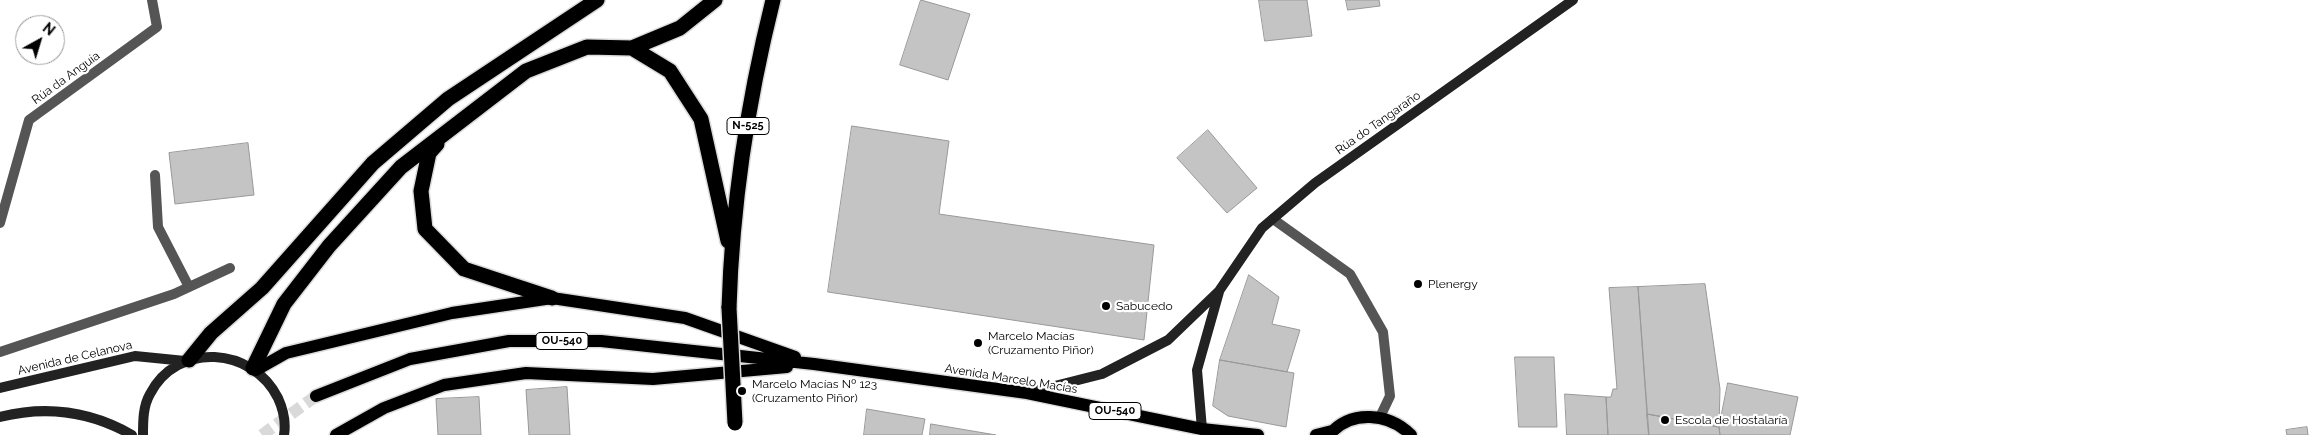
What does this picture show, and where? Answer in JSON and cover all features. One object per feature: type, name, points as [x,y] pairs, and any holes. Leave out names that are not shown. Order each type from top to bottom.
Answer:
[{"type":"highway","points":[[187,360],[211,333],[262,288],[379,158],[448,99],[598,0]]},
{"type":"highway","points":[[254,369],[284,304],[329,246],[401,167],[526,71],[587,46],[632,48],[680,28],[715,0]]},
{"type":"highway","name":"N-525","points":[[735,429],[729,308],[731,252],[756,66],[772,0]]},
{"type":"highway","points":[[632,48],[670,70],[701,119],[731,252]]},
{"type":"highway","points":[[453,126],[429,153],[421,191],[425,229],[464,269],[552,298]]},
{"type":"main road","name":"OU-540","points":[[254,369],[295,350],[452,313],[552,298],[685,318],[814,364]]},
{"type":"main road","name":"OU-540","points":[[316,396],[410,360],[509,341],[601,341],[814,364]]},
{"type":"main road","name":"OU-540","points":[[336,435],[384,408],[444,385],[517,374],[653,379],[814,364]]},
{"type":"main road","name":"Avenida Marcelo Macías","points":[[814,364],[1027,393],[1208,432],[1258,435]]},
{"type":"main road","points":[[1316,435],[1331,433],[1346,421],[1363,417],[1380,417],[1397,423],[1411,435]]},
{"type":"street","name":"Rúa do Tangaraño","points":[[1027,393],[1102,374],[1168,340],[1219,291],[1262,228],[1315,183],[1573,0]]},
{"type":"street","name":"Rúa do Tangaraño","points":[[1208,432],[1197,370],[1219,291]]},
{"type":"street","name":"Avenida de Celanova","points":[[0,388],[135,356],[187,360]]},
{"type":"street","points":[[143,435],[142,416],[150,394],[165,375],[187,360],[211,356],[233,358],[254,369],[272,386],[282,406],[284,435]]},
{"type":"street","points":[[0,416],[20,412],[71,411],[116,426],[132,435]]},
{"type":"lane","name":"Rúa da Anguía","points":[[0,223],[29,120],[157,27],[152,0]]},
{"type":"lane","points":[[155,175],[158,227],[189,287]]},
{"type":"lane","points":[[1273,219],[1350,274],[1383,332],[1390,396],[1380,417]]},
{"type":"lane","points":[[0,352],[174,294],[230,268]]},
{"type":"building","points":[[921,0],[970,14],[948,80],[900,65]]},
{"type":"building","points":[[1259,0],[1307,0],[1312,36],[1265,41]]},
{"type":"building","points":[[1346,0],[1379,0],[1380,6],[1348,10]]},
{"type":"building","points":[[852,126],[949,141],[939,214],[1154,245],[1144,340],[828,292]]},
{"type":"building","points":[[1208,130],[1257,188],[1227,213],[1177,158]]},
{"type":"building","points":[[248,143],[254,195],[175,204],[169,153]]},
{"type":"building","points":[[1249,275],[1279,297],[1272,324],[1300,330],[1287,372],[1220,360]]},
{"type":"building","points":[[1705,284],[1720,389],[1719,427],[1647,414],[1638,287]]},
{"type":"building","points":[[1638,287],[1649,435],[1608,435],[1606,397],[1611,397],[1613,389],[1617,389],[1609,288]]},
{"type":"building","points":[[1515,357],[1554,357],[1557,427],[1519,427]]},
{"type":"building","points":[[1220,360],[1294,373],[1286,427],[1228,416],[1213,406]]},
{"type":"building","points":[[1728,383],[1798,397],[1790,435],[1720,435],[1719,427]]},
{"type":"building","points":[[567,387],[570,435],[529,435],[526,390]]},
{"type":"building","points":[[1565,394],[1606,397],[1608,435],[1567,435]]},
{"type":"building","points":[[479,397],[481,435],[438,435],[436,399]]},
{"type":"building","points":[[867,409],[925,419],[922,435],[864,435]]},
{"type":"building","name":"Escola de Hostalaría","points":[[1647,414],[1719,427],[1720,435],[1649,435]]},
{"type":"building","points":[[931,424],[996,435],[930,435]]},
{"type":"building","points":[[2307,427],[2308,435],[2287,435],[2286,430]]},
{"type":"tunnel","points":[[262,435],[316,396]]},
{"type":"place","name":"Plenergy","points":[[1418,284]]},
{"type":"place","name":"Sabucedo","points":[[1106,306]]},
{"type":"place","name":"Marcelo Macías (Cruzamento Piñor)","points":[[978,343]]},
{"type":"place","name":"Marcelo Macías Nº 123 (Cruzamento Piñor)","points":[[742,391]]},
{"type":"place","name":"Escola de Hostalaría","points":[[1665,420]]}]
